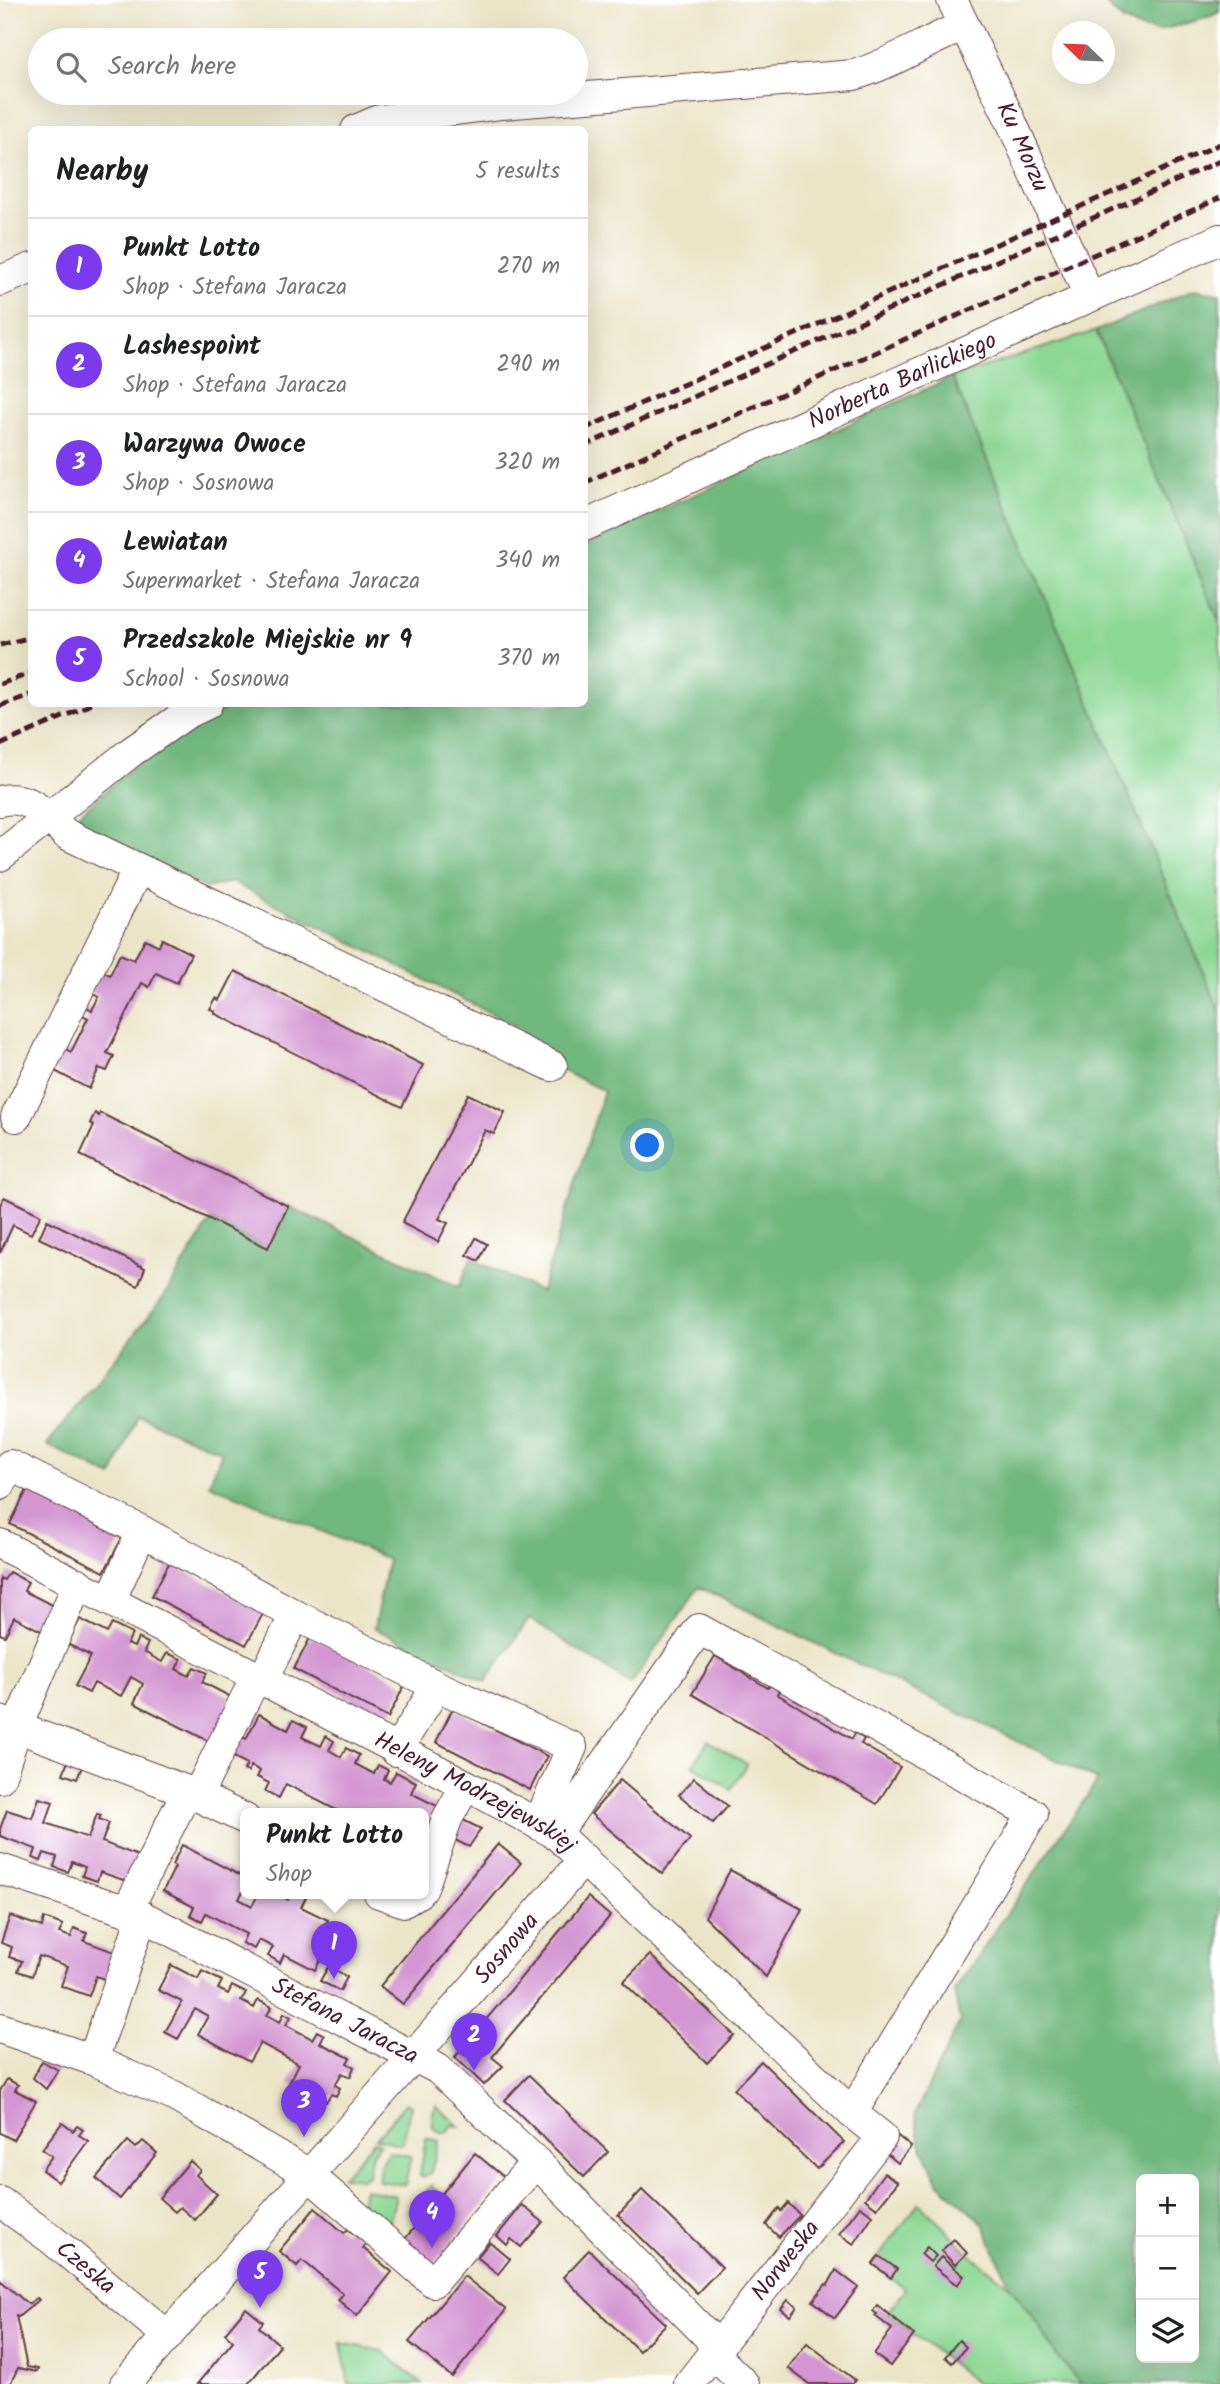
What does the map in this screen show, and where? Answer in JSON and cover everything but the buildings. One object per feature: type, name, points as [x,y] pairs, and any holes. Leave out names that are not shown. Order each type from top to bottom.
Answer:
[{"type":"street","points":[[588,97],[854,75],[904,56],[946,33],[958,13]]},
{"type":"street","name":"Ku Morzu","points":[[958,13],[1010,119],[1089,296]]},
{"type":"street","points":[[365,126],[379,120],[494,105]]},
{"type":"street","name":"Norberta Barlickiego","points":[[588,524],[1220,239]]},
{"type":"street","points":[[0,281],[28,270]]},
{"type":"street","points":[[0,856],[131,752],[201,707]]},
{"type":"street","points":[[0,801],[26,801],[38,807],[66,834],[552,1066]]},
{"type":"street","points":[[16,1117],[138,869]]},
{"type":"street","points":[[0,1485],[10,1465],[142,1531],[295,1615],[437,1686],[572,1747],[547,1829]]},
{"type":"street","points":[[110,1601],[142,1531]]},
{"type":"street","name":"Heleny Modrzejewskiej","points":[[0,1544],[547,1829],[584,1858],[852,2113],[882,2137]]},
{"type":"street","points":[[0,1778],[8,1724],[78,1583]]},
{"type":"street","points":[[93,2060],[135,1914],[192,1793],[295,1615]]},
{"type":"street","points":[[547,1829],[699,1629],[1032,1814],[852,2113]]},
{"type":"street","points":[[397,1751],[437,1686]]},
{"type":"street","points":[[8,1724],[192,1793],[240,1817]]},
{"type":"street","points":[[429,1871],[447,1819],[466,1785]]},
{"type":"street","name":"Sosnowa","points":[[125,2384],[584,1858]]},
{"type":"street","name":"Stefana Jaracza","points":[[2,1877],[135,1914],[438,2069],[536,2162],[708,2336],[721,2361],[744,2384]]},
{"type":"street","points":[[0,2028],[93,2060],[174,2096],[309,2175],[433,2282],[536,2162]]},
{"type":"street","name":"Norweska","points":[[690,2384],[882,2137]]},
{"type":"street","name":"Czeska","points":[[0,2202],[50,2238],[168,2336]]},
{"type":"green space","points":[[1102,0],[1220,0],[1220,12],[1157,31],[1136,27],[1122,20]]},
{"type":"green space","points":[[1194,289],[1220,293],[1220,623],[1096,331]]},
{"type":"green space","points":[[1096,331],[1220,623],[1220,1012],[952,377]]},
{"type":"green space","points":[[952,377],[1220,1012],[1220,2384],[1082,2384],[1078,2381],[1055,2353],[1039,2325],[1010,2286],[983,2223],[939,2183],[919,2141],[915,2114],[960,2021],[954,1991],[1098,1780],[699,1587],[631,1684],[529,1619],[486,1682],[374,1628],[388,1559],[209,1484],[222,1452],[138,1416],[112,1477],[47,1445],[163,1298],[211,1220],[267,1247],[288,1206],[459,1287],[471,1258],[541,1292],[604,1091],[565,1072],[516,1026],[232,882],[206,888],[68,824],[142,759],[230,707],[588,707],[588,544]]},
{"type":"green space","points":[[708,1741],[747,1764],[731,1789],[693,1765]]},
{"type":"green space","points":[[406,2103],[411,2105],[403,2141],[399,2144],[376,2138]]},
{"type":"green space","points":[[436,2105],[459,2126],[451,2125],[448,2131],[442,2133],[433,2127],[432,2115]]},
{"type":"green space","points":[[426,2138],[439,2141],[431,2172],[424,2178],[420,2175]]},
{"type":"green space","points":[[374,2141],[380,2143],[372,2153],[368,2175],[361,2179],[342,2177]]},
{"type":"green space","points":[[388,2152],[411,2156],[405,2185],[378,2181],[381,2162]]},
{"type":"green space","points":[[431,2186],[441,2194],[421,2220],[410,2211]]},
{"type":"green space","points":[[364,2189],[396,2196],[390,2221],[386,2223],[361,2204]]},
{"type":"green space","points":[[919,2203],[974,2258],[1010,2286],[1039,2325],[1055,2353],[1082,2384],[977,2384],[887,2313],[905,2289],[873,2264]]},
{"type":"green space","points":[[341,2343],[382,2351],[422,2384],[349,2384]]},
{"type":"railway","points":[[588,427],[1220,144]]},
{"type":"railway","points":[[588,444],[1220,161]]},
{"type":"railway","points":[[588,481],[1220,198]]},
{"type":"railway","points":[[0,645],[28,638]]},
{"type":"railway","points":[[0,684],[28,674]]},
{"type":"railway","points":[[0,706],[28,696]]},
{"type":"railway","points":[[0,745],[85,707]]},
{"type":"place","name":"Punkt Lotto","points":[[334,1979]]},
{"type":"place","name":"Lashespoint","points":[[474,2071]]},
{"type":"place","name":"Warzywa Owoce","points":[[304,2137]]},
{"type":"place","name":"Lewiatan","points":[[432,2248]]},
{"type":"place","name":"Przedszkole Miejskie nr 9","points":[[260,2308]]}]
